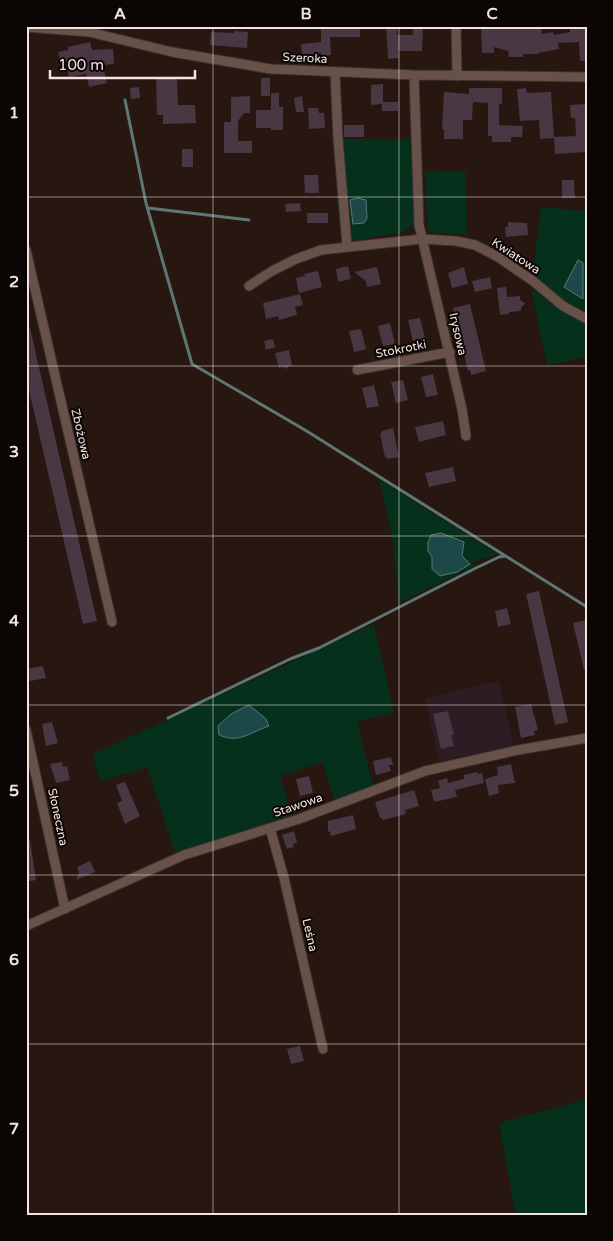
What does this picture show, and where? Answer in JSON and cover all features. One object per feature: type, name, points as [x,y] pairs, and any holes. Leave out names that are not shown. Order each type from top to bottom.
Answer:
[{"type":"street","points":[[456,26],[457,76]]},
{"type":"street","name":"Szeroka","points":[[26,27],[89,29],[172,52],[271,69],[414,75],[587,77]]},
{"type":"street","points":[[335,73],[338,139],[347,246]]},
{"type":"street","points":[[414,75],[422,238]]},
{"type":"street","name":"Kwiatowa","points":[[249,286],[272,271],[296,259],[321,250],[422,238],[456,241],[475,245],[498,256],[563,306],[587,319]]},
{"type":"street","name":"Irysowa","points":[[422,238],[450,352],[466,436]]},
{"type":"street","name":"Zbożowa","points":[[26,250],[112,622]]},
{"type":"street","name":"Stokrotki","points":[[357,370],[450,352]]},
{"type":"street","name":"Słoneczna","points":[[26,730],[65,909]]},
{"type":"street","name":"Stawowa","points":[[26,926],[184,855],[270,828],[425,771],[518,750],[587,738]]},
{"type":"street","name":"Leśna","points":[[270,828],[284,878],[323,1049]]},
{"type":"shaded area","points":[[499,681],[514,746],[439,761],[425,698]]},
{"type":"green space","points":[[343,139],[412,139],[414,223],[404,232],[350,241]]},
{"type":"green space","points":[[425,171],[466,172],[467,235],[428,232]]},
{"type":"green space","points":[[541,207],[587,211],[587,311],[564,302],[533,274]]},
{"type":"green space","points":[[531,288],[558,309],[587,325],[587,357],[547,365]]},
{"type":"green space","points":[[379,479],[497,554],[471,563],[474,566],[399,603],[392,536]],"holes":[[[462,551],[462,556],[432,569],[432,557]]]},
{"type":"green space","points":[[374,624],[394,712],[357,722],[373,786],[335,801],[322,762],[280,776],[292,815],[175,853],[147,767],[100,782],[93,754]]},
{"type":"green space","points":[[587,1099],[587,1215],[516,1215],[499,1123]]},
{"type":"water","points":[[358,198],[366,200],[367,218],[364,223],[353,224],[350,200]]},
{"type":"water","points":[[578,260],[583,263],[583,299],[564,287]]},
{"type":"water","points":[[441,533],[464,542],[462,556],[470,564],[457,572],[440,576],[432,569],[432,557],[428,551],[428,542],[431,535]]},
{"type":"water","points":[[249,705],[266,719],[269,726],[239,738],[219,735],[218,726],[231,714]]},
{"type":"building","points":[[321,26],[360,26],[360,37],[330,37],[331,55],[321,56],[321,53],[302,55],[301,44],[321,42]]},
{"type":"building","points":[[386,26],[397,26],[397,35],[413,35],[413,26],[423,26],[422,51],[398,51],[399,58],[388,59]]},
{"type":"building","points":[[481,26],[541,26],[542,34],[553,32],[554,35],[570,32],[570,29],[579,28],[579,26],[587,26],[587,61],[580,61],[579,42],[558,43],[559,49],[538,54],[523,54],[523,57],[509,57],[508,51],[494,47],[494,53],[482,53]]},
{"type":"building","points":[[234,31],[248,32],[247,48],[210,45],[211,32],[234,33]]},
{"type":"building","points":[[90,42],[92,50],[113,49],[114,64],[103,65],[107,83],[89,87],[86,74],[69,77],[66,66],[62,67],[58,52],[68,50],[68,47]]},
{"type":"building","points":[[261,78],[270,78],[270,96],[261,96]]},
{"type":"building","points":[[156,79],[177,79],[178,105],[195,105],[196,123],[163,124],[163,115],[157,115]]},
{"type":"building","points":[[383,84],[383,102],[398,102],[398,111],[382,111],[382,104],[371,105],[371,85]]},
{"type":"building","points":[[139,87],[140,98],[131,99],[130,88]]},
{"type":"building","points":[[469,88],[502,88],[502,104],[499,104],[499,125],[523,126],[522,137],[511,137],[511,142],[492,142],[492,136],[488,136],[488,103],[473,102],[472,120],[463,120],[463,139],[444,139],[444,129],[442,129],[444,92],[469,94]]},
{"type":"building","points":[[526,88],[527,93],[551,92],[554,137],[576,136],[575,118],[571,118],[570,105],[585,104],[587,152],[555,154],[554,138],[540,139],[539,120],[520,121],[517,89]]},
{"type":"building","points":[[271,93],[279,93],[279,107],[283,107],[283,130],[256,128],[256,110],[271,110]]},
{"type":"building","points":[[250,96],[250,113],[244,113],[238,121],[238,141],[252,141],[252,153],[224,153],[224,122],[231,122],[231,97]]},
{"type":"building","points":[[302,96],[304,112],[296,112],[294,98]]},
{"type":"building","points":[[308,108],[318,108],[319,113],[324,113],[325,128],[309,129]]},
{"type":"building","points":[[344,125],[364,125],[364,137],[344,137]]},
{"type":"building","points":[[182,149],[193,149],[193,167],[182,167]]},
{"type":"building","points":[[304,175],[318,175],[319,193],[305,193]]},
{"type":"building","points":[[562,180],[574,180],[575,198],[562,198]]},
{"type":"building","points":[[300,203],[301,211],[286,212],[285,204]]},
{"type":"building","points":[[307,213],[328,213],[328,223],[307,223]]},
{"type":"building","points":[[508,222],[527,223],[528,235],[506,237],[505,227],[508,227]]},
{"type":"building","points":[[348,266],[351,279],[338,282],[336,269]]},
{"type":"building","points":[[377,267],[381,284],[367,287],[366,281],[354,272]]},
{"type":"building","points":[[464,267],[468,284],[452,288],[448,273]]},
{"type":"building","points":[[318,271],[322,287],[299,293],[296,278]]},
{"type":"building","points":[[490,277],[492,288],[475,292],[472,281]]},
{"type":"building","points":[[506,287],[507,297],[520,296],[520,300],[525,303],[521,311],[500,315],[497,288]]},
{"type":"building","points":[[300,294],[303,305],[295,307],[297,315],[279,320],[278,316],[266,319],[263,303]]},
{"type":"building","points":[[470,304],[486,371],[471,375],[470,370],[468,371],[453,308]]},
{"type":"building","points":[[420,318],[425,338],[413,341],[408,320]]},
{"type":"building","points":[[390,323],[395,344],[383,346],[378,326]]},
{"type":"building","points":[[30,328],[97,621],[83,624],[26,377],[26,329]]},
{"type":"building","points":[[361,329],[366,349],[354,352],[349,331]]},
{"type":"building","points":[[273,339],[275,347],[266,350],[264,341]]},
{"type":"building","points":[[289,350],[292,365],[286,369],[279,368],[275,353]]},
{"type":"building","points":[[433,374],[438,395],[426,397],[421,377]]},
{"type":"building","points":[[403,380],[408,400],[396,403],[391,382]]},
{"type":"building","points":[[374,385],[379,406],[367,408],[362,388]]},
{"type":"building","points":[[443,421],[446,435],[419,442],[415,427]]},
{"type":"building","points":[[393,428],[399,457],[388,459],[385,457],[380,434],[382,431]]},
{"type":"building","points":[[453,467],[456,481],[429,487],[425,473]]},
{"type":"building","points":[[539,591],[568,722],[555,725],[526,594]]},
{"type":"building","points":[[507,608],[511,624],[498,627],[495,611]]},
{"type":"building","points":[[587,620],[587,669],[584,670],[573,623]]},
{"type":"building","points":[[43,666],[46,678],[30,681],[27,669]]},
{"type":"building","points":[[531,704],[538,730],[534,731],[535,735],[521,738],[515,707]]},
{"type":"building","points":[[448,711],[454,735],[451,735],[454,746],[441,749],[433,714]]},
{"type":"building","points":[[52,722],[58,743],[46,746],[42,724]]},
{"type":"building","points":[[391,757],[393,765],[389,765],[391,771],[376,775],[373,761]]},
{"type":"building","points":[[62,762],[63,767],[67,766],[70,780],[56,783],[50,764]]},
{"type":"building","points":[[511,764],[515,783],[498,785],[499,793],[489,796],[485,779],[498,775],[497,767]]},
{"type":"building","points":[[477,772],[478,774],[482,773],[484,783],[455,790],[457,797],[434,802],[431,790],[440,788],[438,781],[447,778],[448,783],[464,779],[464,775]]},
{"type":"building","points":[[309,776],[313,793],[300,796],[296,779]]},
{"type":"building","points":[[125,782],[140,816],[125,824],[117,803],[122,801],[116,785]]},
{"type":"building","points":[[414,790],[419,806],[405,810],[406,814],[383,820],[380,818],[375,802]]},
{"type":"building","points":[[353,815],[356,829],[331,836],[328,831],[328,821]]},
{"type":"building","points":[[294,831],[297,843],[293,844],[294,847],[287,849],[282,835]]},
{"type":"building","points":[[26,840],[30,840],[36,880],[26,882]]},
{"type":"building","points":[[90,861],[95,872],[76,880],[79,873],[77,867]]},
{"type":"building","points":[[300,1046],[304,1061],[291,1064],[287,1049]]},
{"type":"waterway","points":[[125,100],[146,203],[192,364],[305,430],[587,607]]},
{"type":"waterway","points":[[148,208],[249,220]]},
{"type":"waterway","points":[[168,718],[290,659],[319,648],[476,568],[505,556]]}]
